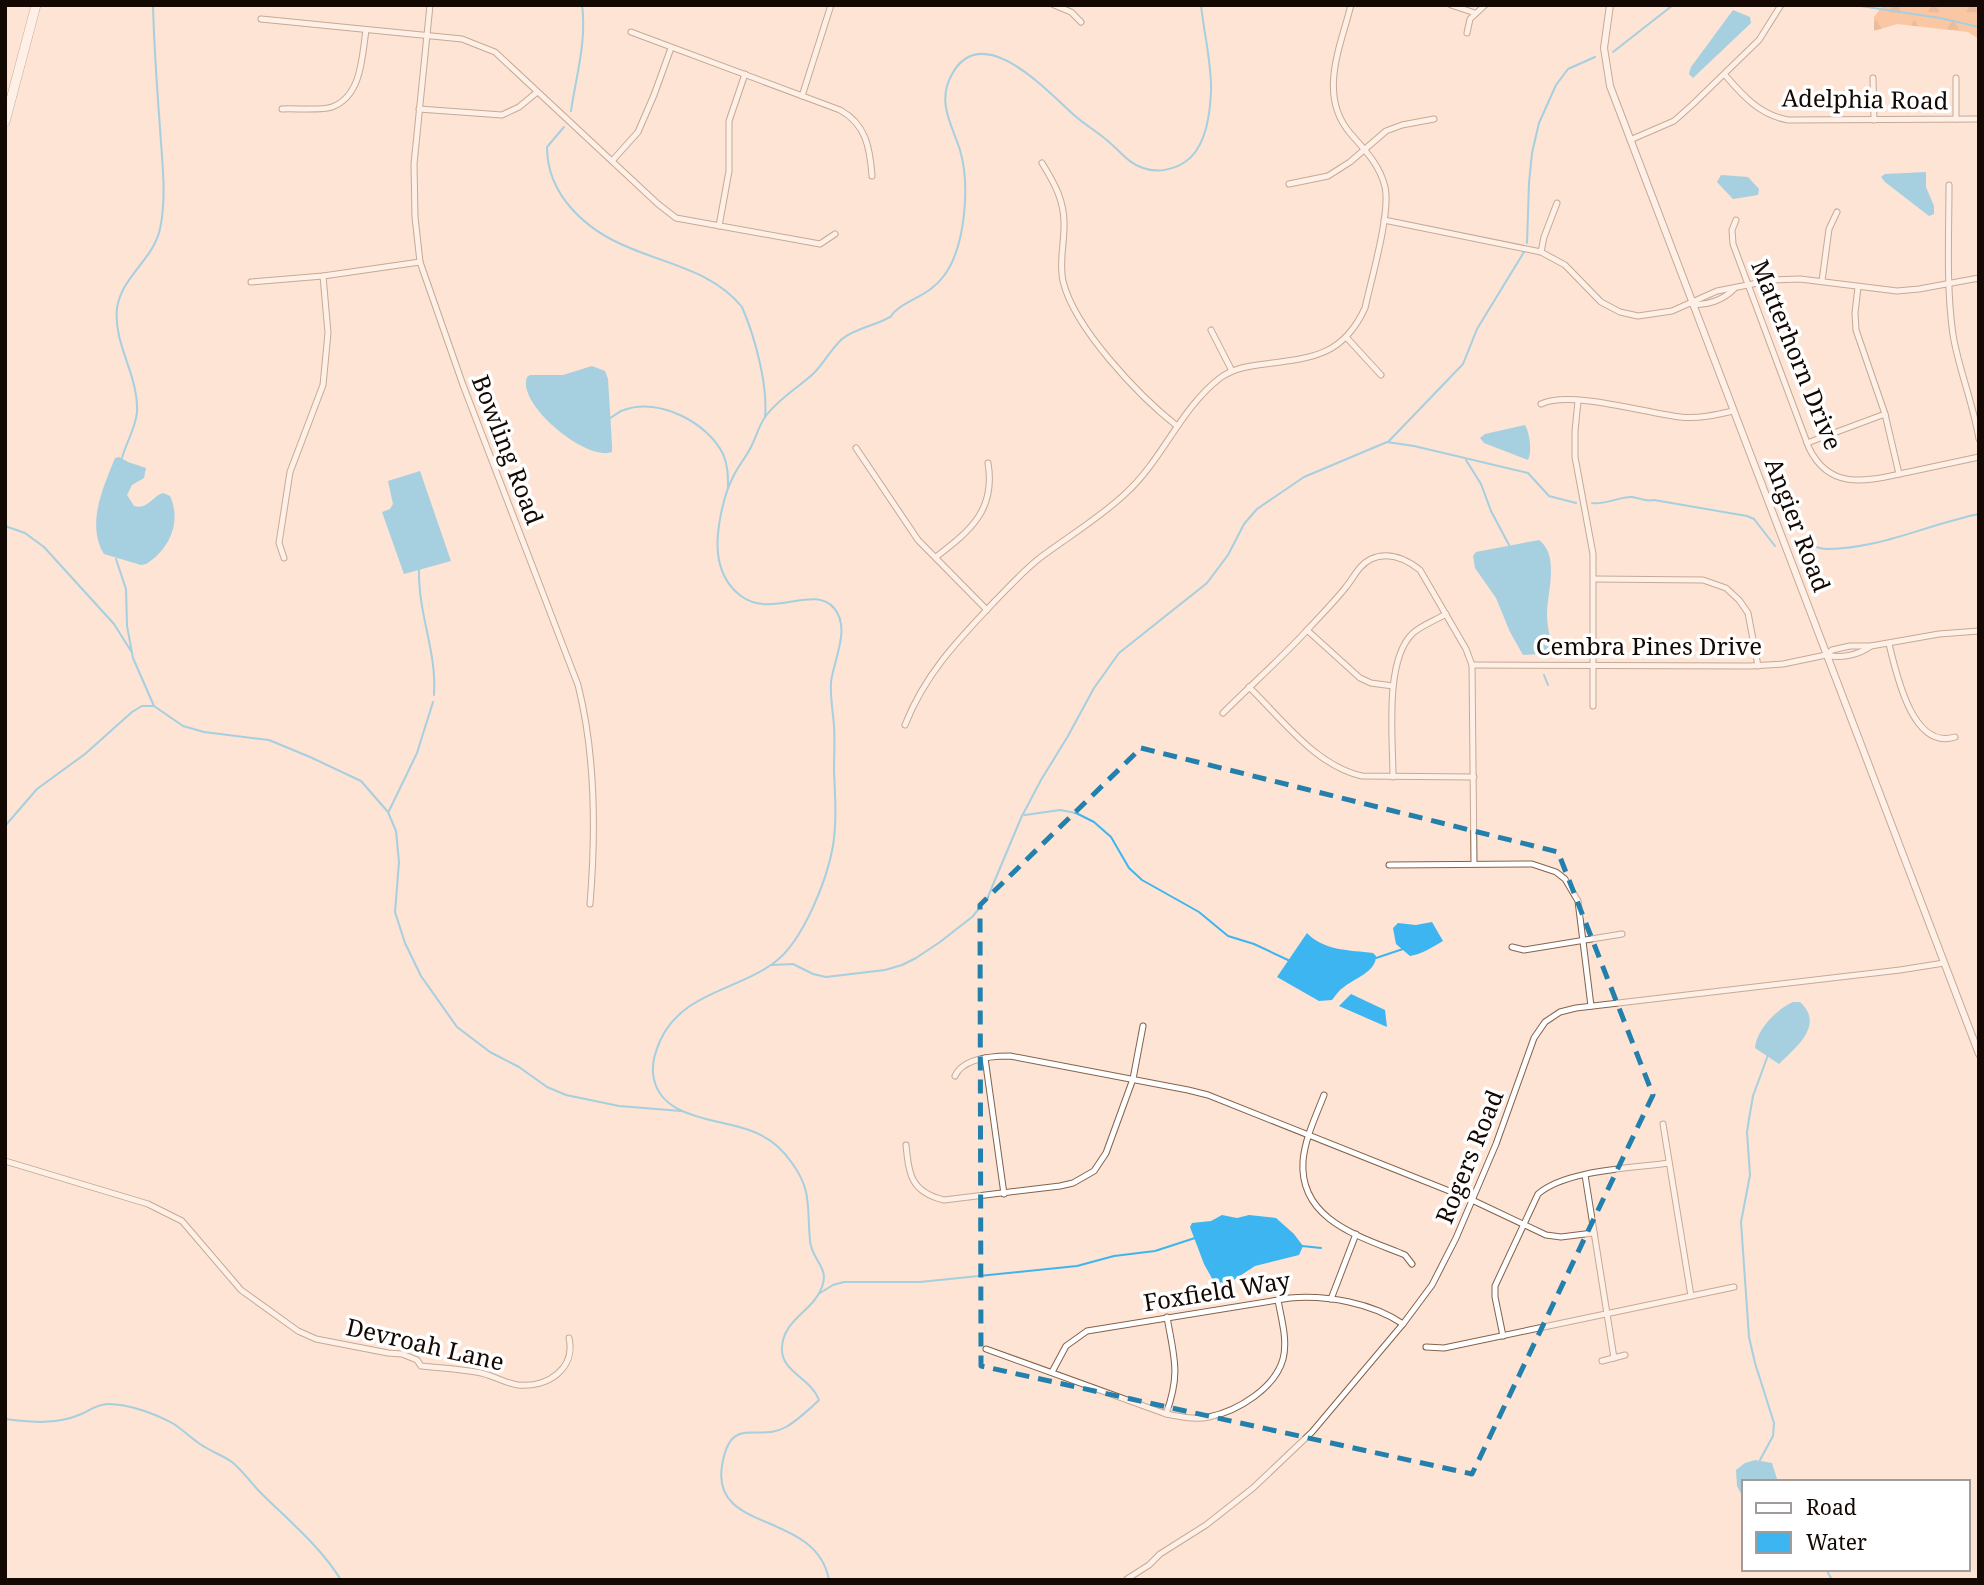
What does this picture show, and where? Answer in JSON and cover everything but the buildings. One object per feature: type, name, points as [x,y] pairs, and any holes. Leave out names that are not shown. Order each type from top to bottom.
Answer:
[{"type":"highway","points":[[5,122],[36,5]]},
{"type":"street","name":"Bowling Road","points":[[430,5],[414,164],[415,217],[420,262],[463,385],[578,685],[588,725],[592,785],[594,851],[590,904]]},
{"type":"street","points":[[802,96],[831,5]]},
{"type":"street","points":[[1054,5],[1071,12],[1080,22]]},
{"type":"street","points":[[905,725],[914,703],[938,664],[987,610],[1040,558],[1126,494],[1148,470],[1177,426],[1219,380],[1231,371],[1244,367],[1313,357],[1347,338],[1365,308],[1384,220],[1385,187],[1377,167],[1343,125],[1332,99],[1333,75],[1351,5]]},
{"type":"street","points":[[1451,5],[1475,13]]},
{"type":"street","points":[[1467,33],[1470,19],[1485,5]]},
{"type":"street","name":"Angier Road","points":[[1610,5],[1604,36],[1605,69],[1979,1054]]},
{"type":"street","points":[[1630,140],[1674,121],[1759,40],[1781,5]]},
{"type":"street","points":[[261,19],[462,39],[495,52],[536,93],[676,218],[820,244],[835,234]]},
{"type":"street","points":[[282,109],[331,107],[350,94],[360,72],[366,30]]},
{"type":"street","points":[[631,33],[851,116],[866,138],[872,176]]},
{"type":"street","points":[[612,161],[638,132],[671,48]]},
{"type":"street","points":[[719,226],[729,172],[729,121],[745,74]]},
{"type":"street","name":"Adelphia Road","points":[[1725,75],[1757,108],[1777,118],[1803,121],[1979,119]]},
{"type":"street","points":[[1874,78],[1874,120]]},
{"type":"street","points":[[1956,78],[1956,119]]},
{"type":"street","points":[[419,109],[502,115],[519,107],[536,93]]},
{"type":"street","points":[[1289,184],[1328,176],[1365,150],[1386,131],[1434,119]]},
{"type":"street","points":[[1042,163],[1060,193],[1062,202],[1063,280],[1073,306],[1127,380],[1152,406],[1177,426]]},
{"type":"street","points":[[1949,185],[1948,283],[1955,344],[1973,403],[1979,439]]},
{"type":"street","points":[[1541,251],[1557,203]]},
{"type":"street","points":[[1822,282],[1829,229],[1837,212]]},
{"type":"street","points":[[1384,220],[1541,251],[1565,265],[1601,302],[1620,312],[1638,316],[1672,311],[1692,304],[1702,306],[1748,284],[1786,278],[1897,291],[1979,278]]},
{"type":"street","name":"Matterhorn Drive","points":[[1736,220],[1732,239],[1807,443],[1821,466],[1841,478],[1865,481],[1979,457]]},
{"type":"street","points":[[251,282],[323,276],[420,262]]},
{"type":"street","points":[[284,558],[279,544],[290,472],[323,385],[328,333],[323,276]]},
{"type":"street","points":[[1858,287],[1856,330],[1885,414],[1899,474]]},
{"type":"street","points":[[1211,330],[1231,371]]},
{"type":"street","points":[[1347,338],[1381,375]]},
{"type":"street","points":[[1541,404],[1555,399],[1578,401],[1684,417],[1711,416],[1733,411]]},
{"type":"street","points":[[1578,401],[1574,431],[1575,457],[1591,540],[1594,579],[1594,706]]},
{"type":"street","points":[[1807,443],[1885,414]]},
{"type":"street","points":[[856,448],[918,540],[987,610]]},
{"type":"street","points":[[936,557],[975,524],[988,501],[991,479],[988,463]]},
{"type":"street","points":[[1223,713],[1307,630],[1347,586],[1362,565],[1387,556],[1399,557],[1420,570],[1466,649],[1472,665],[1474,863]]},
{"type":"street","points":[[1594,579],[1703,580],[1726,588],[1748,613],[1758,666]]},
{"type":"street","points":[[1393,777],[1395,664],[1403,646],[1413,634],[1446,614]]},
{"type":"street","points":[[1307,630],[1360,678],[1371,683],[1393,686]]},
{"type":"street","name":"Cembra Pines Drive","points":[[1472,665],[1758,666],[1826,655],[1843,656],[1865,651],[1871,646],[1939,634],[1979,631]]},
{"type":"street","points":[[1889,643],[1900,688],[1912,715],[1935,736],[1949,739],[1955,737]]},
{"type":"street","points":[[1249,687],[1321,758],[1336,768],[1362,776],[1474,777]]},
{"type":"street","points":[[1389,865],[1532,863],[1556,872],[1565,879],[1578,901],[1591,1006]]},
{"type":"street","points":[[1512,947],[1524,950],[1622,934]]},
{"type":"street","name":"Rogers Road","points":[[1127,1579],[1206,1525],[1253,1488],[1312,1432],[1403,1324],[1432,1285],[1472,1200],[1515,1095],[1534,1038],[1545,1022],[1560,1012],[1591,1006],[1944,963]]},
{"type":"street","points":[[906,1145],[911,1180],[920,1190],[932,1197],[955,1200],[1073,1183],[1094,1171],[1106,1153],[1133,1079],[1143,1026]]},
{"type":"street","points":[[955,1076],[960,1067],[985,1058],[1018,1057],[1198,1092],[1472,1200],[1522,1225],[1554,1237],[1593,1233]]},
{"type":"street","points":[[985,1058],[1003,1194]]},
{"type":"street","points":[[1324,1095],[1309,1135],[1303,1161],[1308,1192],[1327,1218],[1405,1255],[1412,1264]]},
{"type":"street","points":[[1663,1124],[1691,1296]]},
{"type":"street","name":"Devroah Lane","points":[[5,1161],[61,1180],[135,1199],[182,1221],[241,1290],[290,1326],[316,1339],[401,1354],[417,1360],[421,1366],[478,1372],[517,1385],[534,1385],[554,1377],[568,1363],[571,1347],[569,1338]]},
{"type":"street","points":[[1503,1336],[1494,1297],[1495,1286],[1534,1201],[1546,1187],[1584,1175],[1669,1163]]},
{"type":"street","points":[[1584,1175],[1614,1358]]},
{"type":"street","points":[[1331,1299],[1356,1234]]},
{"type":"street","points":[[1426,1347],[1444,1348],[1734,1287]]},
{"type":"street","name":"Foxfield Way","points":[[1052,1372],[1061,1352],[1079,1335],[1098,1328],[1278,1300],[1303,1297],[1331,1299],[1381,1311],[1403,1324]]},
{"type":"street","points":[[986,1349],[1166,1414],[1199,1418],[1221,1414],[1259,1392],[1280,1368],[1285,1349],[1278,1300]]},
{"type":"street","points":[[1166,1414],[1177,1375],[1167,1317]]},
{"type":"street","points":[[1602,1361],[1625,1355]]},
{"type":"highlighted area","points":[[1141,748],[1558,852],[1653,1095],[1472,1474],[981,1366],[980,905]]},
{"type":"green space","points":[[1883,5],[1979,5],[1979,39],[1968,32],[1897,24],[1874,31],[1874,17]]},
{"type":"water","points":[[1733,10],[1750,17],[1751,23],[1693,78],[1689,74],[1691,67]]},
{"type":"water","points":[[1926,172],[1926,187],[1934,206],[1934,214],[1929,216],[1881,177],[1885,174]]},
{"type":"water","points":[[1721,175],[1748,177],[1759,189],[1758,195],[1733,199],[1717,182]]},
{"type":"water","points":[[592,366],[605,371],[608,379],[612,452],[601,453],[571,440],[542,415],[526,388],[527,377],[530,375],[563,375]]},
{"type":"water","points":[[1525,425],[1530,442],[1528,460],[1484,443],[1480,438],[1485,434]]},
{"type":"water","points":[[119,457],[146,468],[144,478],[132,485],[127,495],[134,506],[146,505],[163,493],[170,496],[173,506],[174,525],[167,543],[146,564],[141,565],[104,554],[96,531],[98,506],[115,458]]},
{"type":"water","points":[[420,471],[451,561],[404,574],[382,512],[390,509],[393,504],[388,481]]},
{"type":"water","points":[[1539,540],[1549,555],[1551,565],[1547,614],[1552,653],[1523,655],[1496,598],[1475,568],[1473,556],[1476,552]]},
{"type":"water","points":[[1432,922],[1443,941],[1410,956],[1396,944],[1393,928],[1398,923],[1416,925]]},
{"type":"water","points":[[1307,933],[1329,946],[1373,953],[1376,956],[1375,962],[1369,970],[1342,988],[1332,1000],[1319,1001],[1277,977]]},
{"type":"water","points":[[1351,994],[1385,1010],[1387,1027],[1339,1006]]},
{"type":"water","points":[[1793,1002],[1800,1002],[1807,1011],[1809,1027],[1800,1043],[1779,1064],[1755,1048],[1756,1041],[1768,1021]]},
{"type":"water","points":[[1222,1215],[1237,1218],[1249,1215],[1276,1218],[1303,1246],[1299,1255],[1255,1266],[1229,1283],[1214,1282],[1190,1227],[1192,1223],[1211,1221]]},
{"type":"water","points":[[1755,1460],[1772,1463],[1777,1480],[1742,1480],[1742,1495],[1737,1486],[1736,1470]]},
{"type":"waterway","points":[[122,458],[135,423],[137,399],[119,334],[117,308],[125,287],[156,240],[160,229],[164,192],[153,5]]},
{"type":"waterway","points":[[571,111],[582,45],[582,5]]},
{"type":"waterway","points":[[829,1580],[820,1558],[805,1542],[732,1503],[723,1488],[722,1466],[731,1440],[738,1435],[776,1431],[786,1427],[819,1400],[810,1386],[787,1364],[782,1350],[787,1331],[818,1295],[824,1281],[823,1270],[811,1245],[804,1185],[792,1163],[774,1143],[749,1130],[705,1119],[676,1108],[665,1100],[657,1088],[653,1073],[660,1041],[682,1012],[696,1002],[760,972],[775,962],[795,940],[819,892],[830,860],[834,837],[831,688],[840,644],[839,616],[826,602],[815,599],[766,604],[741,596],[727,580],[719,560],[718,540],[723,505],[730,483],[770,411],[814,373],[842,339],[891,317],[899,308],[933,287],[951,265],[964,215],[965,180],[960,150],[947,114],[945,95],[951,76],[964,60],[979,54],[996,56],[1014,65],[1032,77],[1078,119],[1133,163],[1148,170],[1170,169],[1185,162],[1198,149],[1208,121],[1211,81],[1201,5]]},
{"type":"waterway","points":[[1613,52],[1673,5]]},
{"type":"waterway","points":[[1854,5],[1940,18],[1979,27]]},
{"type":"waterway","points":[[1527,243],[1529,183],[1539,123],[1556,85],[1568,69],[1595,57]]},
{"type":"waterway","points":[[564,127],[547,147],[554,181],[572,210],[614,241],[705,277],[731,295],[742,307],[760,361],[765,417]]},
{"type":"waterway","points":[[1388,442],[1463,364],[1477,329],[1524,252]]},
{"type":"waterway","points":[[608,418],[620,411],[652,407],[667,410],[694,423],[706,432],[723,454],[727,466],[728,487]]},
{"type":"waterway","points":[[772,965],[793,964],[826,977],[885,970],[916,958],[972,917],[987,899],[1021,818],[1041,780],[1094,688],[1119,653],[1207,583],[1228,555],[1244,524],[1257,509],[1304,477],[1387,442],[1528,473],[1549,496],[1576,503]]},
{"type":"waterway","points":[[1466,460],[1481,484],[1491,511],[1509,545]]},
{"type":"waterway","points":[[1592,503],[1632,497],[1747,516],[1754,519],[1775,546]]},
{"type":"waterway","points":[[1792,539],[1823,549],[1847,548],[1885,541],[1979,514]]},
{"type":"waterway","points":[[5,526],[25,533],[44,547],[114,624],[131,651]]},
{"type":"waterway","points":[[116,559],[126,589],[127,626],[133,658],[154,706],[183,726],[204,732],[269,740],[310,757],[361,781],[388,812],[396,831],[399,862],[395,912],[405,943],[421,976],[457,1027],[490,1052],[519,1067],[547,1087],[566,1095],[619,1106],[681,1111]]},
{"type":"waterway","points":[[419,569],[421,602],[433,663],[434,695]]},
{"type":"waterway","points":[[1544,675],[1548,685]]},
{"type":"waterway","points":[[389,811],[417,753],[433,702]]},
{"type":"waterway","points":[[5,826],[37,789],[85,754],[132,712],[142,706],[154,706]]},
{"type":"waterway","points":[[1025,815],[1060,810],[1076,813],[1094,822],[1111,837],[1129,868],[1142,880],[1199,912],[1228,936],[1254,944],[1288,960]]},
{"type":"waterway","points":[[1376,958],[1403,949]]},
{"type":"waterway","points":[[1760,1460],[1773,1436],[1774,1423],[1749,1337],[1741,1222],[1750,1175],[1747,1132],[1749,1119],[1753,1096],[1768,1055]]},
{"type":"waterway","points":[[820,1293],[844,1282],[920,1282],[1077,1266],[1114,1256],[1155,1251],[1195,1238]]},
{"type":"waterway","points":[[1302,1246],[1321,1248]]},
{"type":"waterway","points":[[5,1419],[33,1422],[61,1420],[100,1405],[116,1404],[167,1420],[236,1466],[314,1545],[341,1580]]},
{"type":"waterway","points":[[1827,1571],[1832,1580]]}]
